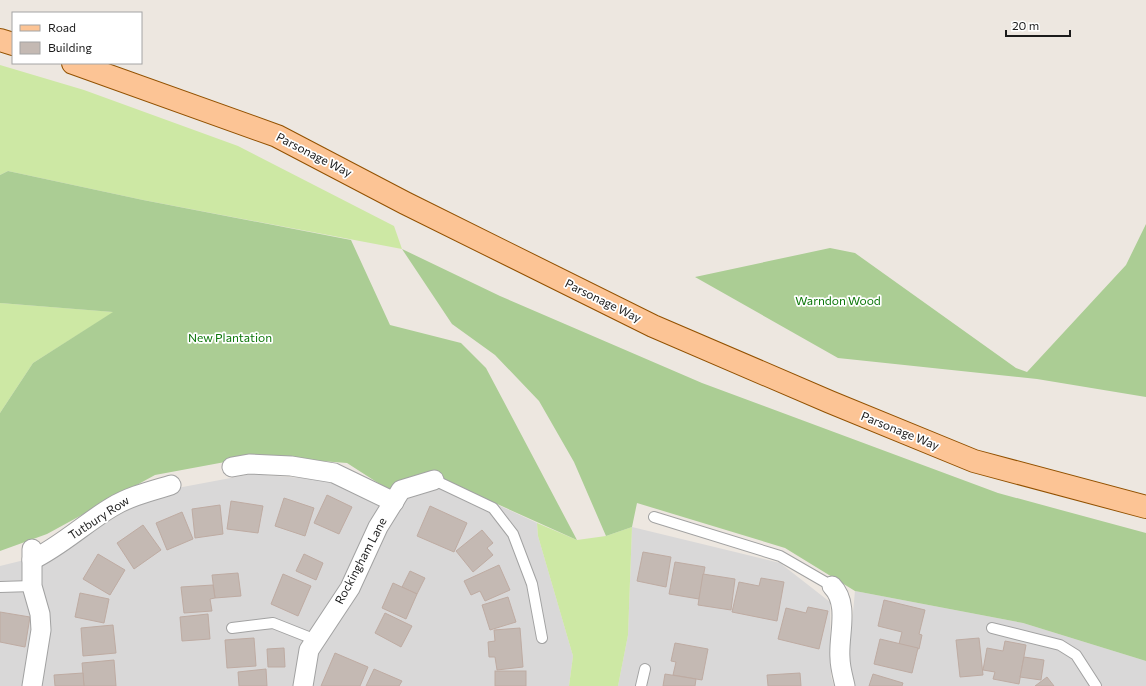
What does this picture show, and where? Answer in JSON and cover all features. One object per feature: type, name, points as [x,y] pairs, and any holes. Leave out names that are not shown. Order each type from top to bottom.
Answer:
[{"type":"main road","points":[[0,40],[12,44]]},
{"type":"main road","name":"Parsonage Way","points":[[76,64],[277,136],[405,203],[654,326],[830,402],[974,461],[1146,507]]},
{"type":"street","points":[[232,466],[249,464],[291,466],[334,473],[394,502]]},
{"type":"street","name":"Rockingham Lane","points":[[304,686],[309,650],[350,588],[378,527],[401,490],[434,480]]},
{"type":"street","name":"Tutbury Row","points":[[32,686],[41,630],[40,614],[32,586],[32,554],[46,553],[130,497],[171,485]]},
{"type":"street","points":[[832,586],[838,591],[842,602],[840,659],[845,686]]},
{"type":"lane","points":[[434,480],[492,508],[513,534],[532,584],[542,638]]},
{"type":"lane","points":[[654,517],[780,556],[832,586]]},
{"type":"lane","points":[[0,587],[32,586]]},
{"type":"lane","points":[[232,628],[272,623],[316,640]]},
{"type":"lane","points":[[992,628],[1060,645],[1076,655],[1096,686]]},
{"type":"lane","points":[[641,686],[645,669]]},
{"type":"shaded area","points":[[252,474],[326,480],[389,511],[403,494],[446,481],[537,523],[538,536],[573,656],[569,686],[0,686],[0,566],[61,551],[156,492]]},
{"type":"shaded area","points":[[632,527],[780,563],[830,602],[831,676],[834,686],[618,686],[628,635]]},
{"type":"shaded area","points":[[855,591],[1023,623],[1146,661],[1146,686],[846,686]]},
{"type":"green space","points":[[0,65],[84,90],[238,146],[394,226],[402,249],[143,200],[8,171],[0,175]]},
{"type":"green space","name":"New Plantation","points":[[8,171],[143,200],[351,240],[390,325],[461,343],[486,368],[577,540],[446,481],[392,492],[347,463],[257,456],[155,475],[47,534],[0,551],[0,413],[33,363],[113,312],[0,303],[0,175]]},
{"type":"green space","name":"Warndon Wood","points":[[1146,224],[1146,397],[1037,379],[838,358],[695,277],[830,248],[855,253],[1016,368],[1027,372],[1126,265]]},
{"type":"green space","points":[[402,249],[500,296],[702,383],[998,493],[1146,533],[1146,661],[1023,623],[855,591],[785,548],[637,503],[632,527],[606,536],[574,462],[539,401],[495,355],[452,324]]},
{"type":"green space","points":[[0,303],[114,312],[33,363],[0,413]]},
{"type":"green space","points":[[537,523],[577,540],[606,536],[632,527],[628,635],[618,686],[569,686],[573,656],[538,536]]},
{"type":"building","points":[[327,495],[352,507],[339,534],[314,523]]},
{"type":"building","points":[[284,498],[314,508],[305,536],[275,526]]},
{"type":"building","points":[[231,501],[263,506],[258,533],[227,529]]},
{"type":"building","points":[[220,505],[223,534],[195,538],[192,509]]},
{"type":"building","points":[[430,506],[467,523],[454,552],[417,536]]},
{"type":"building","points":[[182,512],[193,539],[167,550],[156,523]]},
{"type":"building","points":[[143,525],[161,550],[134,569],[117,543]]},
{"type":"building","points":[[482,530],[493,543],[487,548],[493,555],[473,572],[456,551]]},
{"type":"building","points":[[643,552],[671,557],[666,587],[637,581]]},
{"type":"building","points":[[98,554],[125,570],[110,595],[83,579]]},
{"type":"building","points":[[304,554],[323,563],[316,580],[296,571]]},
{"type":"building","points":[[675,562],[705,567],[699,599],[669,594]]},
{"type":"building","points":[[499,565],[510,590],[485,601],[480,591],[471,595],[464,581]]},
{"type":"building","points":[[410,571],[425,578],[417,594],[402,587]]},
{"type":"building","points":[[238,573],[241,596],[215,598],[212,575]]},
{"type":"building","points":[[283,574],[311,586],[298,616],[271,604]]},
{"type":"building","points":[[703,574],[735,579],[731,610],[698,605]]},
{"type":"building","points":[[761,578],[784,582],[777,621],[732,612],[739,582],[759,586]]},
{"type":"building","points":[[393,583],[417,594],[406,619],[382,608]]},
{"type":"building","points":[[213,585],[215,598],[210,599],[212,611],[184,613],[181,587]]},
{"type":"building","points":[[80,593],[109,599],[104,623],[75,617]]},
{"type":"building","points":[[508,597],[516,622],[490,630],[482,605]]},
{"type":"building","points":[[884,600],[925,610],[919,634],[922,635],[919,649],[899,644],[902,632],[878,626]]},
{"type":"building","points":[[808,607],[828,611],[819,649],[778,639],[786,608],[806,613]]},
{"type":"building","points":[[0,612],[30,617],[25,647],[0,642]]},
{"type":"building","points":[[385,613],[412,626],[401,647],[375,633]]},
{"type":"building","points":[[208,614],[210,639],[182,641],[180,617]]},
{"type":"building","points":[[113,625],[116,653],[83,656],[81,628]]},
{"type":"building","points":[[520,628],[523,667],[497,670],[495,657],[489,657],[488,642],[495,641],[494,630]]},
{"type":"building","points":[[254,638],[256,666],[227,668],[225,640]]},
{"type":"building","points":[[979,638],[983,675],[960,677],[956,640]]},
{"type":"building","points":[[880,639],[918,648],[912,673],[874,664]]},
{"type":"building","points":[[1005,641],[1026,645],[1019,684],[993,679],[995,672],[983,670],[987,648],[1003,651]]},
{"type":"building","points":[[675,643],[708,649],[702,680],[673,675],[676,662],[671,661]]},
{"type":"building","points":[[284,648],[285,667],[268,667],[267,649]]},
{"type":"building","points":[[335,653],[368,667],[360,686],[321,686]]},
{"type":"building","points":[[1024,657],[1044,660],[1041,680],[1020,677]]},
{"type":"building","points":[[114,660],[116,686],[84,686],[82,663]]},
{"type":"building","points":[[266,669],[267,686],[239,686],[238,672]]},
{"type":"building","points":[[374,669],[402,681],[399,686],[366,686]]},
{"type":"building","points":[[495,671],[526,671],[526,686],[495,686]]},
{"type":"building","points":[[83,673],[84,686],[55,686],[54,675]]},
{"type":"building","points":[[800,673],[801,686],[768,686],[767,675]]},
{"type":"building","points":[[665,674],[696,679],[695,686],[663,686]]},
{"type":"building","points":[[873,674],[903,683],[902,686],[869,686]]},
{"type":"building","points":[[1047,677],[1054,686],[1035,686]]}]
